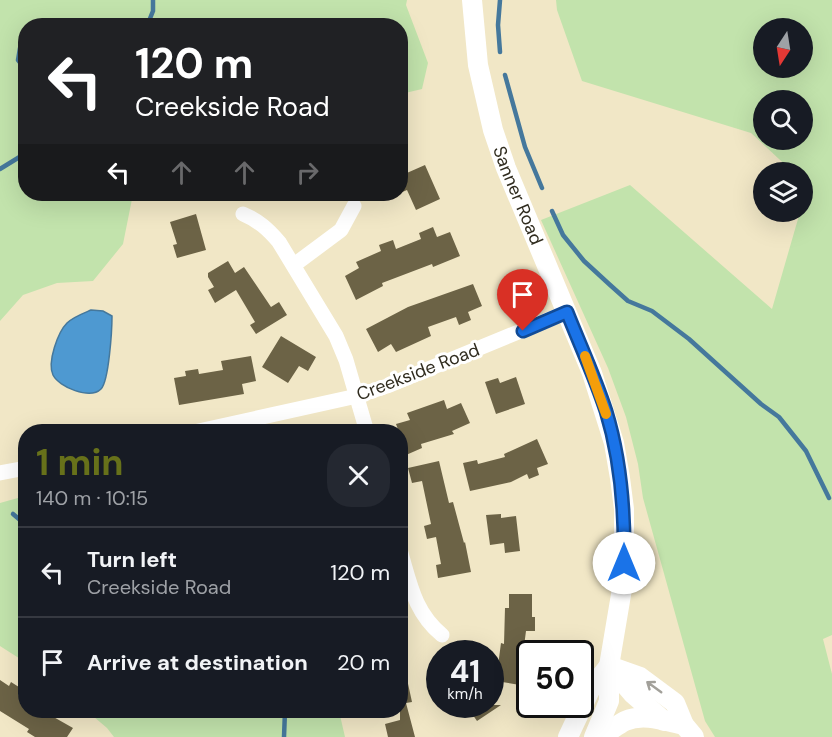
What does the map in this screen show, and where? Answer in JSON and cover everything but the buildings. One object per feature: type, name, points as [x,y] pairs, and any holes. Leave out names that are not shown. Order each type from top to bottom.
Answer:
[{"type":"main road","name":"Sanner Road","points":[[472,0],[478,65],[493,130],[506,168],[592,373],[606,413],[620,478],[624,509],[624,577],[609,666],[609,701],[594,737]]},
{"type":"main road","points":[[609,666],[633,694],[664,720]]},
{"type":"main road","points":[[609,666],[640,677],[657,688],[675,704],[689,731]]},
{"type":"main road","points":[[568,737],[590,690],[609,666]]},
{"type":"main road","points":[[600,737],[623,722],[646,717],[664,720],[689,731]]},
{"type":"street","points":[[294,265],[341,230],[354,206]]},
{"type":"street","points":[[243,214],[257,220],[268,229],[294,265],[336,336],[365,424]]},
{"type":"street","name":"Creekside Road","points":[[230,424],[357,396],[418,375],[567,312]]},
{"type":"street","points":[[0,473],[18,470]]},
{"type":"street","points":[[408,575],[419,609],[429,624],[442,635]]},
{"type":"green space","points":[[0,0],[407,0],[406,5],[428,63],[422,89],[408,92],[408,18],[18,18],[18,201],[132,201],[123,244],[93,281],[57,283],[23,295],[0,321]]},
{"type":"green space","points":[[556,0],[832,0],[832,635],[823,639],[832,674],[832,737],[715,737],[705,721],[643,498],[638,464],[626,417],[608,368],[541,220],[630,185],[772,309],[797,222],[813,222],[813,162],[782,162],[769,150],[813,150],[813,90],[753,90],[753,135],[582,81],[557,10]]},
{"type":"green space","points":[[18,498],[18,658],[0,646],[0,503]]},
{"type":"green space","points":[[95,718],[341,718],[345,737],[114,737]]},
{"type":"water","points":[[91,310],[103,311],[112,316],[110,354],[101,389],[96,392],[83,393],[61,384],[53,375],[51,363],[57,340],[67,323]]},
{"type":"waterway","points":[[150,18],[153,0]]},
{"type":"waterway","points":[[500,0],[498,25],[500,52]]},
{"type":"waterway","points":[[505,75],[525,147],[542,188]]},
{"type":"waterway","points":[[0,169],[18,158]]},
{"type":"waterway","points":[[552,211],[563,235],[584,261],[609,284],[628,301],[652,311],[689,339],[761,404],[779,417],[806,451],[829,498]]},
{"type":"waterway","points":[[13,514],[18,518]]},
{"type":"waterway","points":[[284,737],[285,718]]},
{"type":"slow traffic","points":[[585,356],[606,414]]},
{"type":"route","points":[[523,331],[567,312],[592,373],[614,443],[624,509],[624,563]]}]
